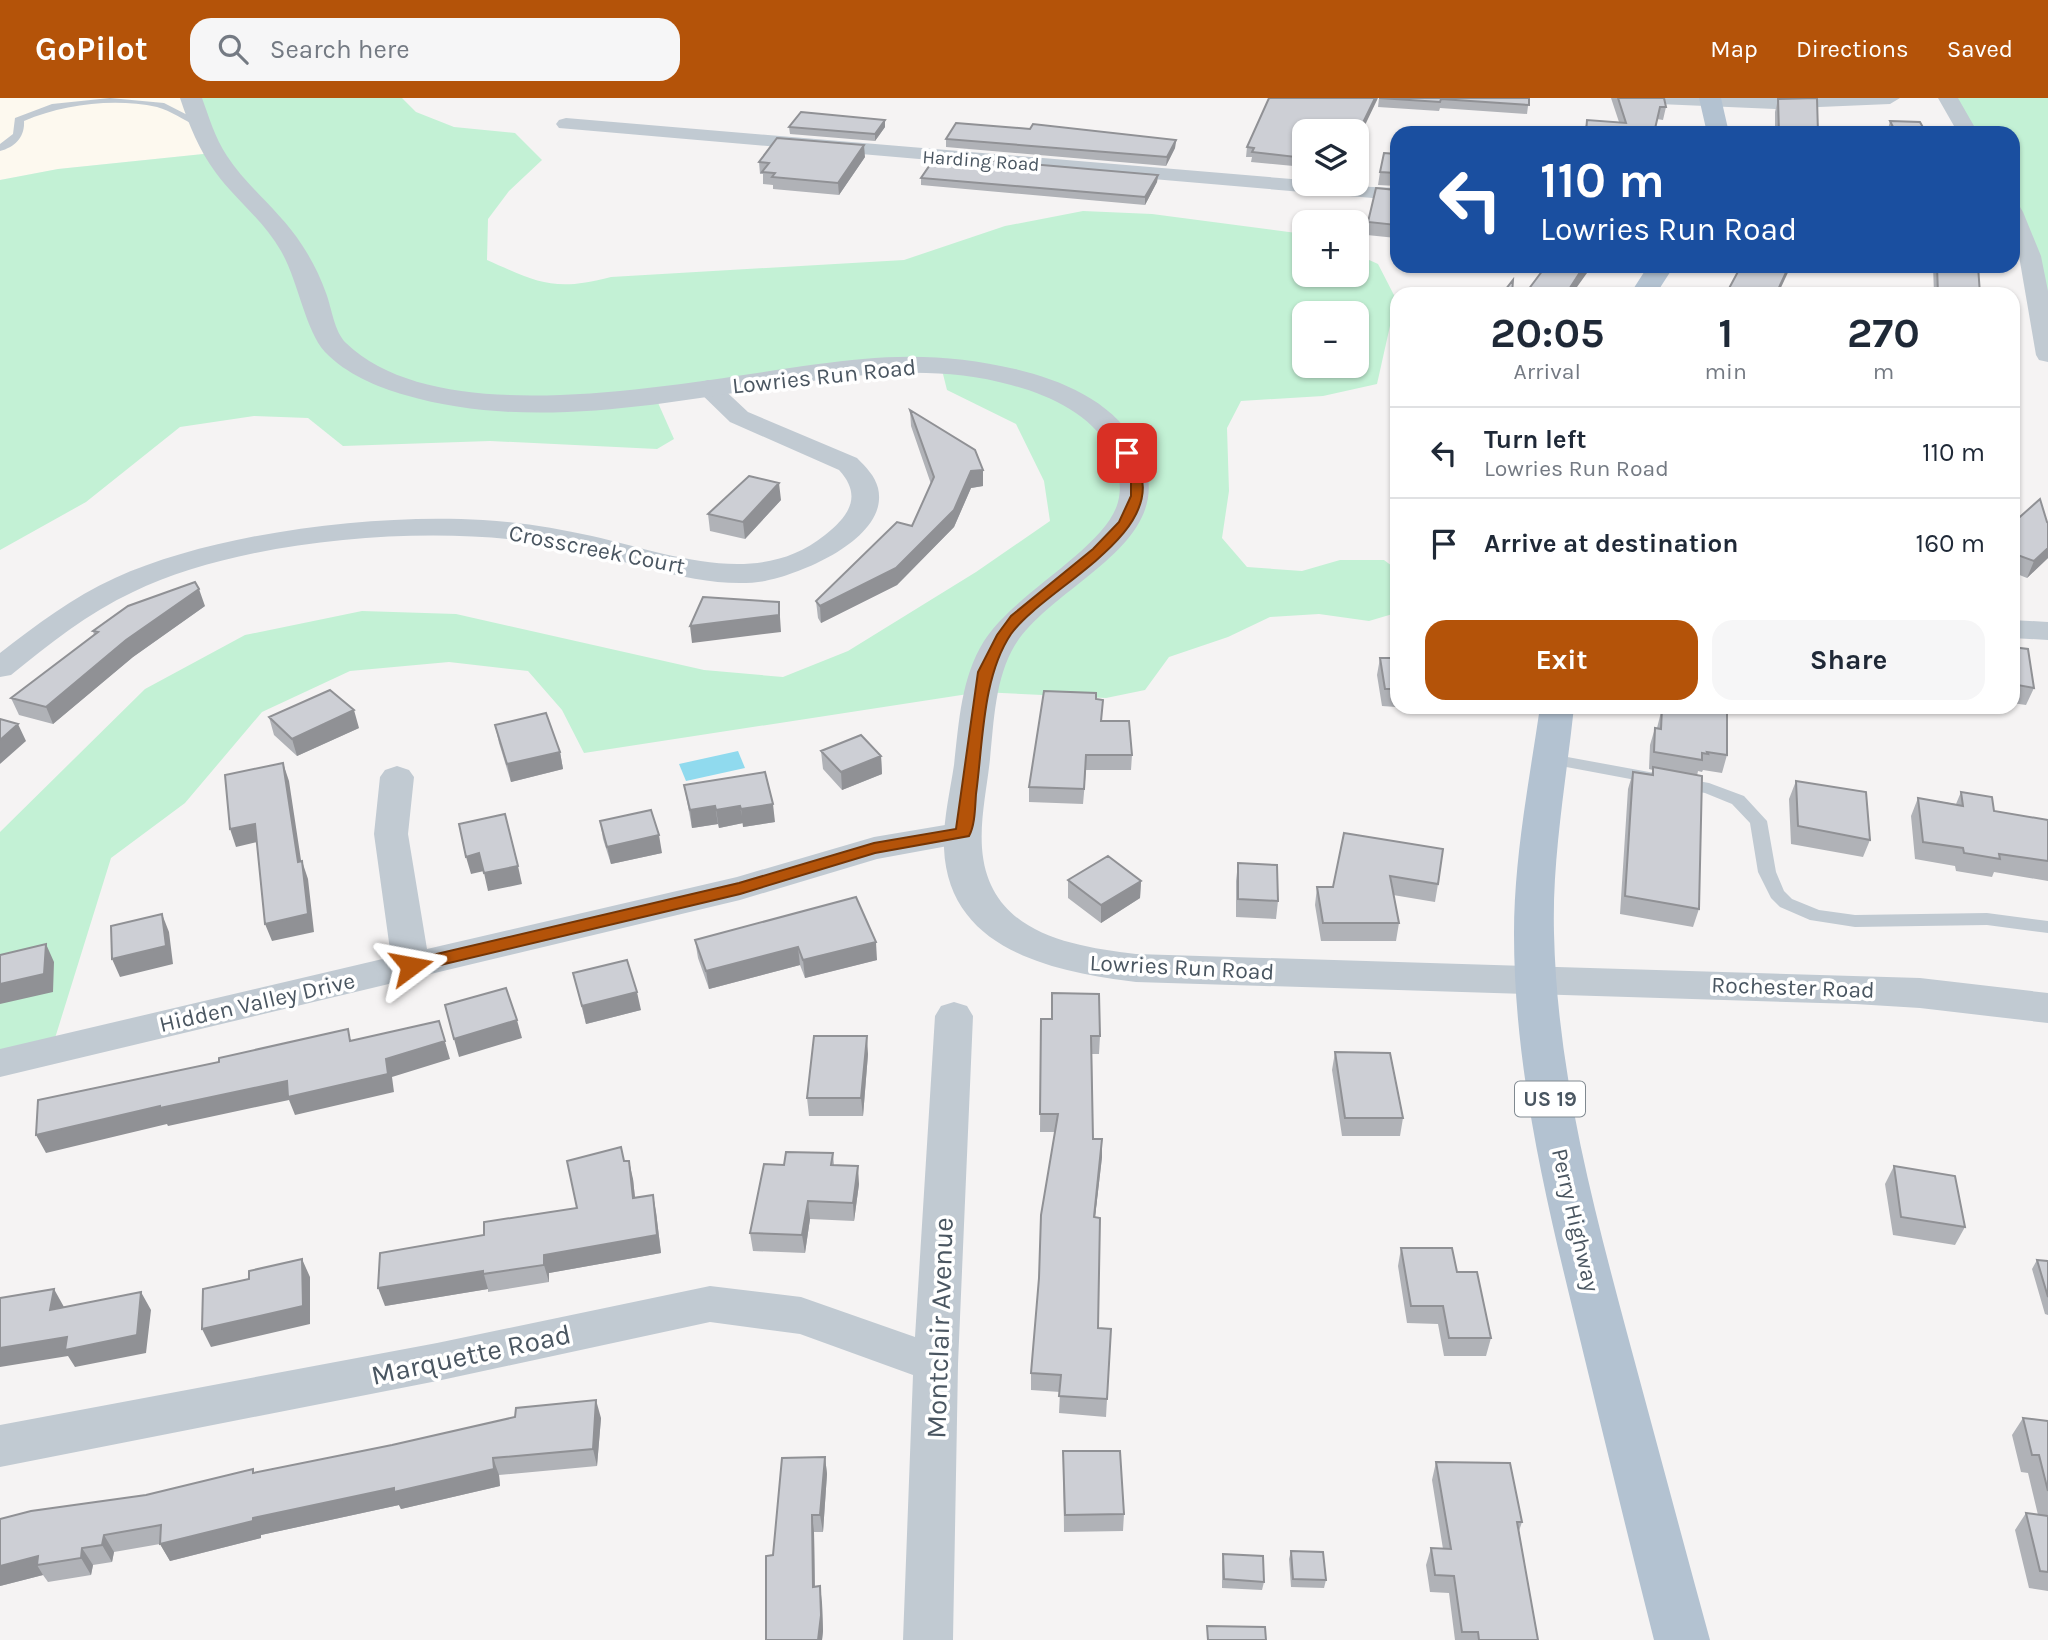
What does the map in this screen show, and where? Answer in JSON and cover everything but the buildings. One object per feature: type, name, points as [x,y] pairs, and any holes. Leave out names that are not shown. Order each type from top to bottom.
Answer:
[{"type":"main road","points":[[1711,100],[1717,126]]},
{"type":"main road","name":"Perry Highway","points":[[1556,714],[1536,886],[1537,980],[1542,1041],[1554,1124],[1573,1216],[1682,1640]]},
{"type":"street","points":[[191,98],[200,124]]},
{"type":"street","points":[[1659,98],[1751,105],[1890,98]]},
{"type":"street","points":[[1948,98],[1964,126]]},
{"type":"street","name":"Lowries Run Road","points":[[200,124],[219,161],[276,226],[303,269],[330,340],[352,361],[386,380],[462,400],[525,404],[589,402],[856,368],[920,365],[979,370],[1035,383],[1083,405],[1107,425],[1127,453],[1138,483],[1137,496],[1125,523],[1098,552],[1016,619],[1004,635],[985,672],[964,833],[966,872],[985,909],[1001,926],[1024,942],[1048,953],[1075,960],[1170,970],[1537,980]]},
{"type":"street","name":"Harding Road","points":[[566,124],[1390,193]]},
{"type":"street","points":[[2020,232],[2030,256],[2048,355]]},
{"type":"street","name":"Crosscreek Court","points":[[0,668],[72,614],[134,580],[219,554],[331,532],[425,526],[517,531],[579,541],[701,570],[740,575],[782,569],[819,553],[859,514],[866,500],[867,487],[860,474],[848,464],[739,417],[708,388]]},
{"type":"street","points":[[397,776],[391,834],[411,966]]},
{"type":"street","name":"Hidden Valley Drive","points":[[0,1063],[740,888],[874,848],[964,833]]},
{"type":"street","name":"Rochester Road","points":[[1537,980],[1855,989],[1958,997],[2048,1008]]},
{"type":"street","name":"Montclair Avenue","points":[[928,1640],[936,1364],[954,1016]]},
{"type":"street","name":"Marquette Road","points":[[0,1446],[437,1362],[710,1304],[801,1316],[936,1364]]},
{"type":"lane","points":[[1,148],[18,139],[19,120],[61,101],[72,99],[131,98],[160,105],[200,124]]},
{"type":"lane","points":[[1550,758],[1709,788],[1738,800],[1758,821],[1767,872],[1777,894],[1786,903],[1816,916],[1855,921],[1976,919],[2048,927]]},
{"type":"shaded area","points":[[0,98],[191,98],[213,153],[58,169],[0,180]]},
{"type":"green space","points":[[191,98],[402,98],[416,112],[454,127],[515,133],[542,160],[509,191],[488,219],[487,260],[547,283],[575,284],[611,277],[904,260],[1005,226],[1083,211],[1152,214],[1292,232],[1292,287],[1369,287],[1369,260],[1378,264],[1390,287],[1390,326],[1377,384],[1323,396],[1241,401],[1227,428],[1229,491],[1222,538],[1247,567],[1302,571],[1340,560],[1384,560],[1390,564],[1390,615],[1369,621],[1319,614],[1270,617],[1228,637],[1169,657],[1145,690],[1106,698],[981,692],[584,753],[562,710],[528,671],[449,662],[350,671],[262,712],[185,803],[111,858],[51,1051],[0,1063],[0,832],[145,689],[245,635],[362,611],[456,614],[704,670],[783,677],[848,651],[976,572],[1050,521],[1044,481],[1016,424],[947,390],[941,366],[655,396],[674,439],[657,449],[490,441],[343,446],[308,418],[254,416],[180,427],[86,502],[0,550],[0,180],[58,169],[213,153]]},
{"type":"green space","points":[[1948,98],[2048,98],[2048,306],[2020,231],[2020,126],[1964,126]]},
{"type":"water","points":[[738,751],[745,768],[686,781],[679,764]]},
{"type":"route","points":[[411,966],[740,888],[874,848],[964,833],[977,716],[985,672],[1004,635],[1016,619],[1031,604],[1098,552],[1125,523],[1133,509],[1138,483],[1127,453]]}]
